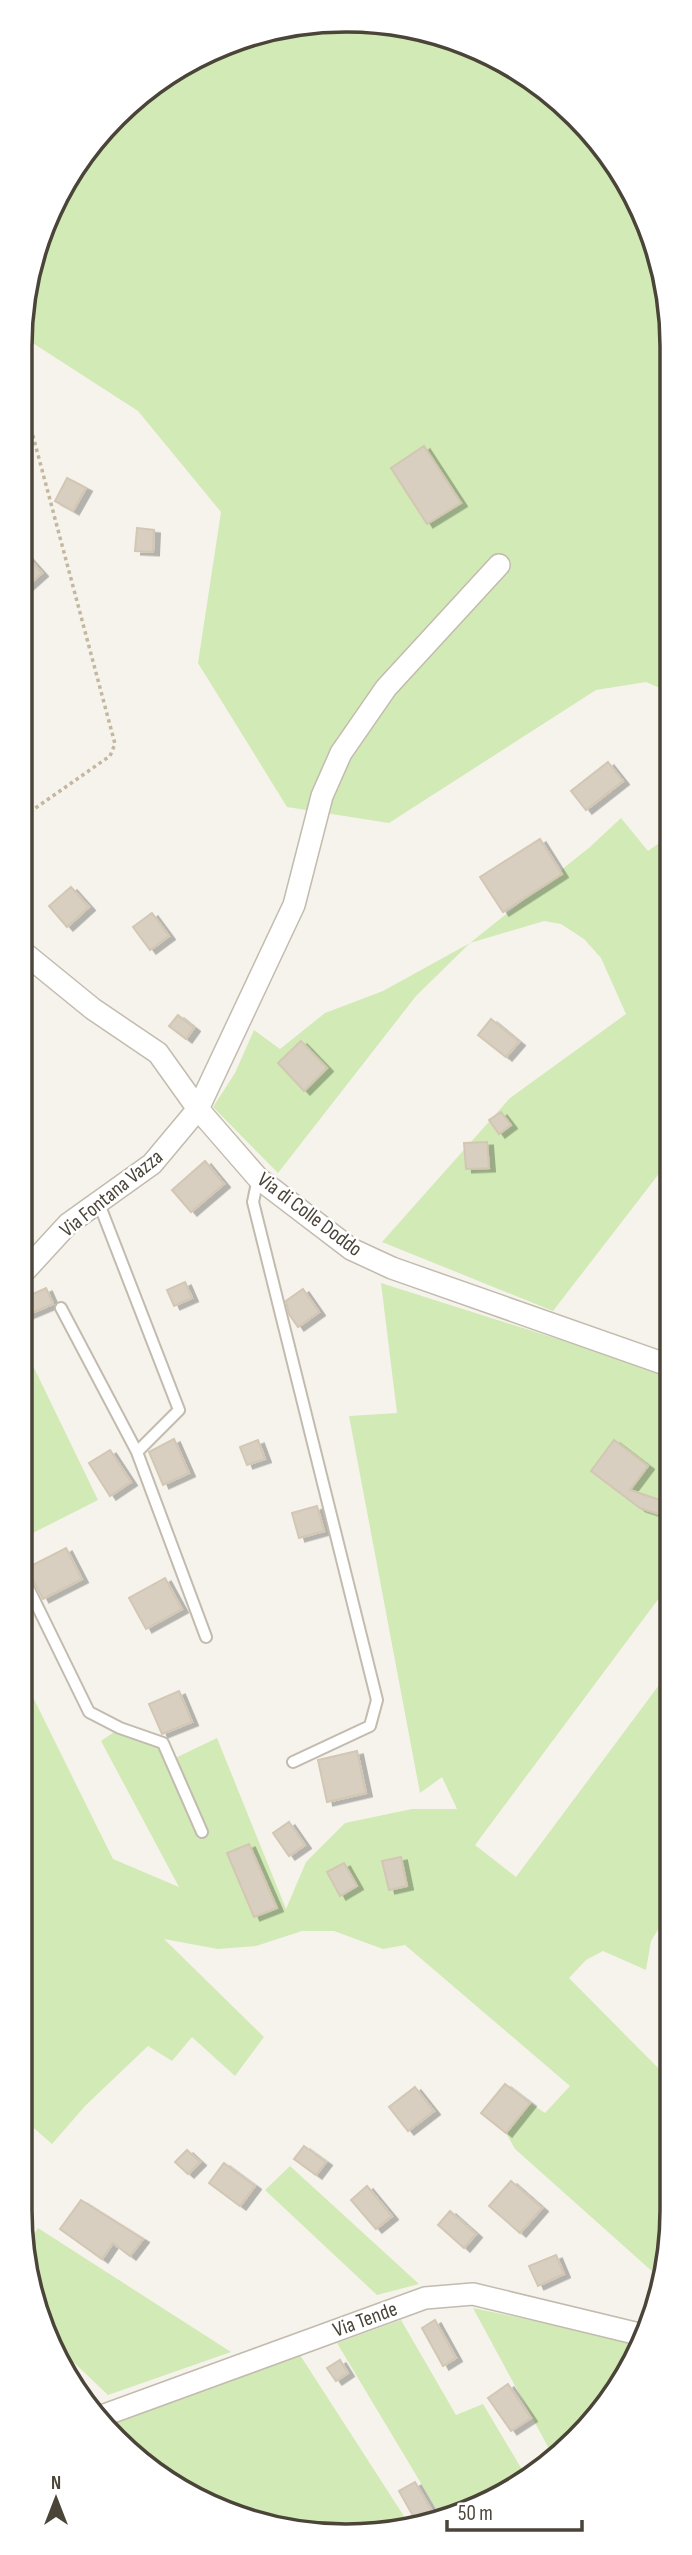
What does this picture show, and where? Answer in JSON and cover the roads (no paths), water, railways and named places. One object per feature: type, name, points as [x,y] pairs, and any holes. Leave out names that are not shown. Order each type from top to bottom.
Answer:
[{"type":"street","name":"Via Fontana Vazza","points":[[32,1264],[68,1224],[152,1164],[198,1109],[294,905],[322,796],[341,753],[386,688],[499,565]]},
{"type":"street","name":"Via di Colle Doddo","points":[[32,960],[93,1009],[158,1053],[198,1109],[258,1178],[351,1249],[392,1268],[660,1362]]},
{"type":"street","name":"Via Tende","points":[[108,2414],[425,2298],[446,2294],[473,2294],[635,2332]]},
{"type":"lane","points":[[258,1178],[253,1202],[377,1700],[370,1726],[293,1762]]},
{"type":"lane","points":[[97,1201],[179,1410],[137,1452]]},
{"type":"lane","points":[[61,1308],[137,1452],[206,1637]]},
{"type":"lane","points":[[32,1595],[89,1712],[120,1728],[163,1743],[202,1832]]}]
